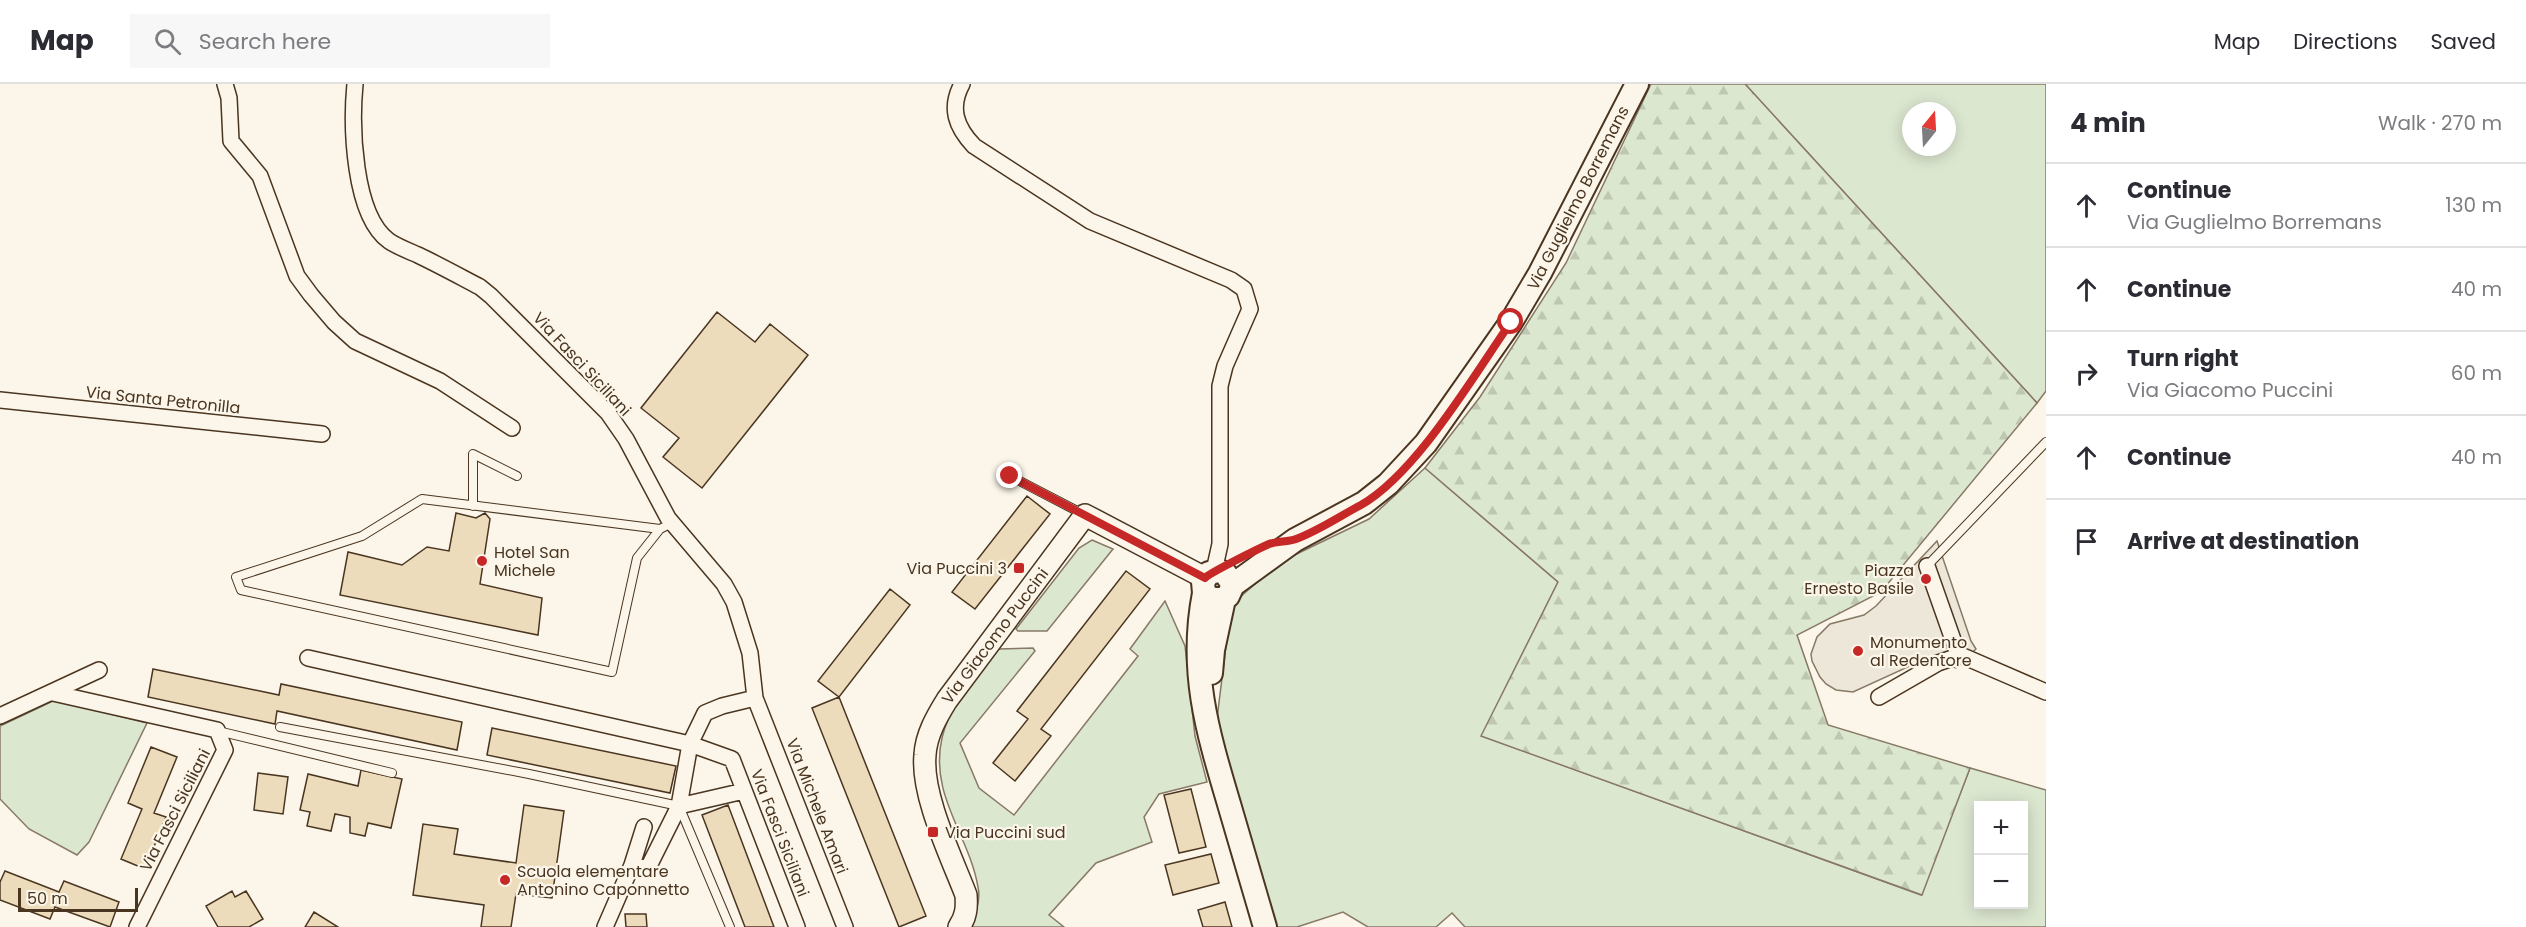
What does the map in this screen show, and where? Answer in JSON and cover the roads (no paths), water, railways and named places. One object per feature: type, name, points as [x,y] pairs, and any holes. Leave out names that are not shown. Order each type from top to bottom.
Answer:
[{"type":"main road","name":"Via Guglielmo Borremans","points":[[1216,583],[1270,544],[1295,540],[1364,503],[1388,484],[1426,443],[1511,322],[1540,273],[1637,84]]},
{"type":"main road","points":[[1085,515],[1216,583],[1206,726],[1265,927]]},
{"type":"main road","name":"Via Giacomo Puccini","points":[[959,927],[966,913],[966,895],[929,795],[925,777],[925,754],[930,734],[947,700],[1085,515]]},
{"type":"street","points":[[225,84],[229,98],[231,141],[260,176],[297,276],[334,322],[355,341],[440,381],[512,428]]},
{"type":"street","name":"Via Fasci Siciliani","points":[[355,84],[354,132],[362,197],[372,222],[390,241],[480,286],[608,413],[626,439],[666,526],[724,584],[734,602],[750,653],[755,698]]},
{"type":"street","points":[[962,84],[958,92],[955,113],[965,136],[974,146],[1090,221],[1231,280],[1244,289],[1250,309],[1225,366],[1220,386],[1220,544],[1216,583]]},
{"type":"street","name":"Via Santa Petronilla","points":[[0,400],[322,434]]},
{"type":"street","points":[[1927,566],[1958,654],[2046,692]]},
{"type":"street","points":[[1879,697],[1938,663],[1964,657]]},
{"type":"street","name":"Via Fasci Siciliani","points":[[308,658],[690,744],[732,759],[797,927]]},
{"type":"street","points":[[0,716],[99,670]]},
{"type":"street","name":"Via Fasci Siciliani","points":[[53,693],[217,730],[225,750],[137,927]]},
{"type":"street","points":[[632,865],[648,868],[679,806],[690,744],[705,713],[722,706],[755,698]]},
{"type":"street","name":"Via Michele Amari","points":[[755,698],[845,927]]},
{"type":"street","points":[[679,806],[744,791]]},
{"type":"street","points":[[605,927],[632,865],[644,827]]},
{"type":"lane","points":[[1927,566],[2045,444]]},
{"type":"lane","points":[[473,506],[473,454],[517,476]]},
{"type":"lane","points":[[1010,476],[1085,515]]},
{"type":"lane","points":[[422,499],[666,526],[637,558],[612,672],[241,590],[236,577],[363,536],[422,499]]},
{"type":"lane","points":[[280,727],[529,774],[679,806],[730,927]]},
{"type":"lane","points":[[217,730],[392,773]]},
{"type":"place","name":"Hotel San Michele","points":[[482,561]]},
{"type":"place","name":"Via Puccini 3","points":[[1019,568]]},
{"type":"place","name":"Piazza Ernesto Basile","points":[[1926,579]]},
{"type":"place","name":"Monumento al Redentore","points":[[1858,651]]},
{"type":"place","name":"Via Puccini sud","points":[[933,832]]},
{"type":"place","name":"Scuola elementare Antonino Caponnetto","points":[[505,880]]}]
